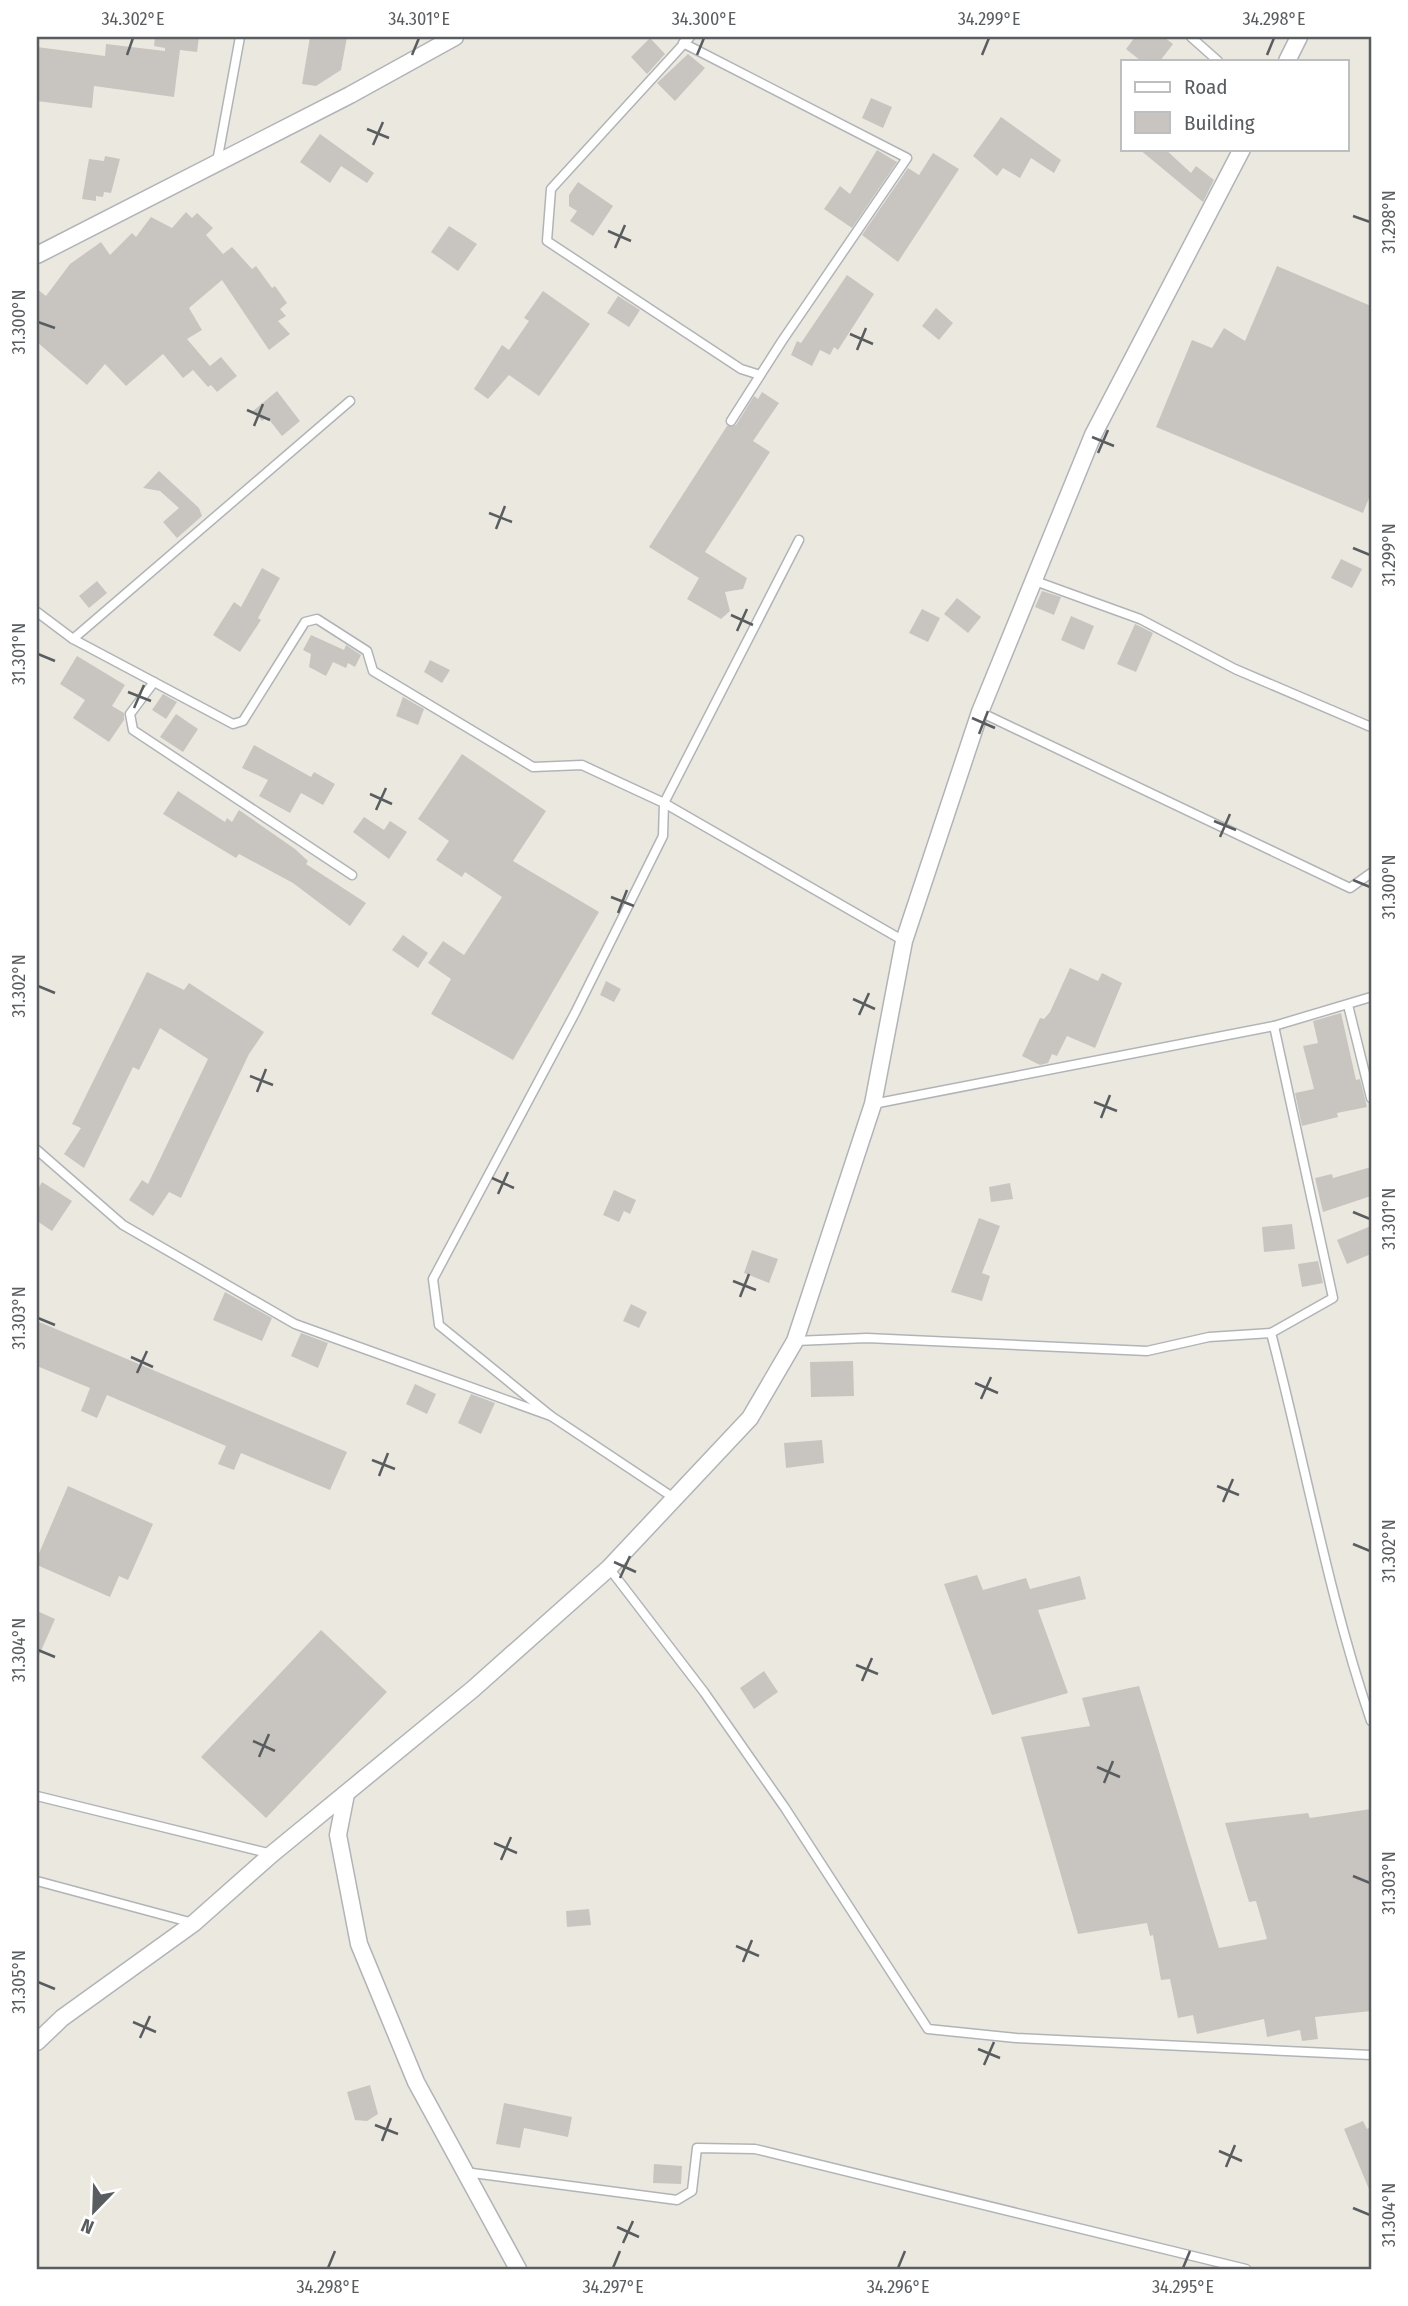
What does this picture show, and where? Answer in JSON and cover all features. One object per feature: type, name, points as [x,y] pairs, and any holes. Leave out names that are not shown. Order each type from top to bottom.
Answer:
[{"type":"street","points":[[1288,60],[1299,37]]},
{"type":"street","points":[[37,255],[350,95],[450,38]]},
{"type":"street","points":[[37,2042],[62,2018],[194,1923],[272,1854],[473,1689],[609,1568],[750,1418],[795,1341],[873,1104],[904,941],[980,712],[1093,435],[1241,150]]},
{"type":"street","points":[[345,1794],[338,1835],[359,1944],[416,2082],[517,2269]]},
{"type":"lane","points":[[217,162],[240,37]]},
{"type":"lane","points":[[1191,37],[1218,60]]},
{"type":"lane","points":[[731,421],[907,158],[686,40],[551,189],[547,241],[741,369],[760,375]]},
{"type":"lane","points":[[74,639],[350,401]]},
{"type":"lane","points":[[674,1498],[551,1416],[439,1325],[433,1279],[575,1013],[663,836],[664,803],[799,540]]},
{"type":"lane","points":[[1035,581],[1139,619],[1236,669],[1371,727]]},
{"type":"lane","points":[[37,612],[74,639],[233,724],[243,720],[305,622],[317,619],[366,652],[373,671],[533,767],[582,765],[664,803],[904,941]]},
{"type":"lane","points":[[154,682],[130,714],[133,730],[352,875]]},
{"type":"lane","points":[[980,712],[1350,888],[1371,873]]},
{"type":"lane","points":[[873,1104],[1274,1026],[1371,997]]},
{"type":"lane","points":[[1348,1005],[1371,1098]]},
{"type":"lane","points":[[795,1341],[867,1338],[1147,1351],[1209,1337],[1271,1333],[1333,1298],[1274,1026]]},
{"type":"lane","points":[[37,1150],[123,1225],[295,1324],[551,1416]]},
{"type":"lane","points":[[1271,1333],[1301,1447],[1348,1652],[1371,1720]]},
{"type":"lane","points":[[609,1568],[704,1692],[785,1808],[928,2029],[1016,2038],[1371,2055]]},
{"type":"lane","points":[[37,1796],[272,1854]]},
{"type":"lane","points":[[37,1881],[194,1923]]},
{"type":"lane","points":[[465,2172],[677,2200],[692,2192],[696,2148],[755,2149],[1246,2269]]},
{"type":"building","points":[[155,37],[199,37],[197,52],[180,50],[174,97],[94,86],[92,108],[37,101],[37,47],[105,56],[106,44],[165,51],[165,48],[154,46]]},
{"type":"building","points":[[310,37],[347,37],[341,70],[316,86],[302,84]]},
{"type":"building","points":[[1135,37],[1164,37],[1173,44],[1161,60],[1140,60],[1126,49]]},
{"type":"building","points":[[650,38],[665,54],[647,74],[631,57]]},
{"type":"building","points":[[688,54],[705,68],[675,101],[657,83]]},
{"type":"building","points":[[871,98],[892,107],[883,128],[862,118]]},
{"type":"building","points":[[1001,117],[1061,160],[1054,173],[1031,158],[1020,178],[1003,168],[997,176],[973,156]]},
{"type":"building","points":[[320,134],[374,173],[367,183],[341,166],[330,183],[300,162]]},
{"type":"building","points":[[877,150],[897,162],[852,228],[824,209],[840,186],[850,194]]},
{"type":"building","points":[[1140,150],[1166,150],[1191,173],[1196,166],[1214,180],[1203,202]]},
{"type":"building","points":[[933,153],[959,169],[898,262],[862,235],[908,168],[919,175]]},
{"type":"building","points":[[105,156],[120,159],[111,193],[104,192],[103,197],[96,196],[96,201],[82,199],[89,159],[104,161]]},
{"type":"building","points":[[578,182],[613,206],[593,236],[570,221],[577,211],[569,206],[569,195]]},
{"type":"building","points":[[186,212],[192,218],[197,213],[213,228],[206,235],[223,254],[232,247],[252,269],[256,266],[272,288],[275,286],[287,303],[280,309],[286,316],[278,321],[290,334],[269,350],[222,280],[189,308],[202,330],[187,339],[210,366],[221,357],[237,376],[217,392],[211,385],[208,387],[193,370],[183,378],[163,354],[126,386],[105,364],[87,385],[37,342],[37,289],[46,296],[70,264],[101,242],[110,255],[132,233],[136,237],[151,217],[172,228]]},
{"type":"building","points":[[449,226],[477,244],[458,271],[431,252]]},
{"type":"building","points":[[1277,266],[1371,306],[1371,493],[1363,513],[1156,427],[1192,340],[1212,348],[1224,328],[1245,341]]},
{"type":"building","points":[[847,275],[874,294],[838,350],[834,347],[830,355],[820,350],[812,366],[791,355],[797,341],[801,343]]},
{"type":"building","points":[[543,291],[590,324],[539,396],[509,375],[488,399],[474,389],[502,345],[509,350],[529,321],[524,318]]},
{"type":"building","points":[[618,296],[640,310],[629,327],[607,313]]},
{"type":"building","points":[[936,308],[953,323],[939,340],[922,326]]},
{"type":"building","points":[[277,391],[300,421],[282,436],[267,417],[262,421],[253,411]]},
{"type":"building","points":[[762,392],[779,403],[753,441],[770,452],[705,552],[747,578],[743,589],[725,592],[730,611],[721,619],[687,599],[699,578],[649,547],[727,426],[736,425],[754,396],[758,399]]},
{"type":"building","points":[[159,471],[199,508],[202,516],[177,538],[163,522],[179,508],[160,491],[143,488]]},
{"type":"building","points":[[1341,559],[1362,569],[1352,588],[1331,578]]},
{"type":"building","points":[[262,568],[280,578],[258,618],[261,620],[240,652],[213,635],[234,602],[241,607]]},
{"type":"building","points":[[97,581],[107,593],[89,608],[79,596]]},
{"type":"building","points":[[1042,591],[1061,597],[1054,615],[1035,607]]},
{"type":"building","points":[[957,598],[981,617],[968,633],[944,614]]},
{"type":"building","points":[[922,609],[940,618],[928,642],[909,633]]},
{"type":"building","points":[[1071,616],[1094,626],[1084,650],[1061,640]]},
{"type":"building","points":[[1135,624],[1153,633],[1136,672],[1117,664]]},
{"type":"building","points":[[311,635],[344,650],[346,645],[361,655],[355,667],[348,663],[346,668],[333,662],[326,676],[309,667],[311,654],[303,650]]},
{"type":"building","points":[[77,656],[125,685],[112,706],[124,713],[124,720],[109,742],[73,718],[85,700],[60,684]]},
{"type":"building","points":[[430,660],[450,670],[442,683],[424,672]]},
{"type":"building","points":[[163,694],[177,702],[166,719],[152,710]]},
{"type":"building","points":[[403,697],[424,709],[418,725],[396,716]]},
{"type":"building","points":[[176,714],[198,729],[183,752],[160,737]]},
{"type":"building","points":[[254,745],[311,777],[314,772],[335,784],[323,805],[301,793],[290,813],[259,796],[268,780],[242,768]]},
{"type":"building","points":[[462,754],[546,811],[513,861],[599,912],[513,1060],[431,1014],[451,979],[428,963],[443,941],[464,955],[502,897],[465,872],[462,877],[436,860],[449,841],[418,819]]},
{"type":"building","points":[[178,791],[225,822],[227,818],[232,822],[239,810],[295,849],[308,861],[306,864],[366,903],[350,926],[293,883],[239,854],[236,858],[163,814]]},
{"type":"building","points":[[364,817],[384,830],[390,821],[407,832],[389,859],[353,832]]},
{"type":"building","points":[[403,935],[428,953],[418,968],[392,950]]},
{"type":"building","points":[[1070,968],[1098,981],[1102,973],[1122,983],[1095,1048],[1067,1036],[1057,1056],[1052,1054],[1048,1063],[1040,1065],[1022,1056],[1040,1018],[1044,1019],[1050,1012]]},
{"type":"building","points":[[147,972],[184,990],[189,983],[264,1032],[249,1054],[181,1198],[169,1192],[153,1216],[129,1200],[142,1180],[148,1184],[208,1059],[160,1028],[139,1070],[133,1067],[84,1168],[64,1154],[81,1128],[72,1124]]},
{"type":"building","points":[[606,981],[621,989],[614,1002],[600,995]]},
{"type":"building","points":[[1341,1013],[1356,1080],[1360,1079],[1367,1107],[1337,1113],[1338,1117],[1302,1126],[1295,1093],[1314,1089],[1303,1046],[1318,1043],[1313,1021]]},
{"type":"building","points":[[1371,1167],[1371,1196],[1323,1212],[1315,1178],[1332,1174],[1333,1178]]},
{"type":"building","points":[[42,1182],[72,1201],[52,1231],[37,1221],[37,1191]]},
{"type":"building","points":[[1010,1183],[1013,1199],[991,1202],[989,1187]]},
{"type":"building","points":[[614,1190],[636,1200],[630,1214],[624,1211],[619,1222],[603,1215]]},
{"type":"building","points":[[979,1218],[1000,1226],[982,1273],[990,1276],[982,1301],[951,1292]]},
{"type":"building","points":[[1292,1224],[1295,1249],[1264,1252],[1262,1227]]},
{"type":"building","points":[[1371,1226],[1371,1254],[1347,1264],[1337,1240]]},
{"type":"building","points":[[752,1250],[778,1259],[769,1283],[744,1273]]},
{"type":"building","points":[[1318,1261],[1323,1283],[1302,1287],[1298,1264]]},
{"type":"building","points":[[225,1292],[272,1318],[262,1341],[213,1320]]},
{"type":"building","points":[[631,1304],[647,1312],[639,1328],[623,1321]]},
{"type":"building","points":[[37,1321],[347,1452],[330,1490],[241,1453],[234,1470],[218,1464],[226,1446],[107,1395],[97,1418],[81,1411],[90,1388],[37,1366]]},
{"type":"building","points":[[301,1333],[328,1343],[318,1368],[291,1356]]},
{"type":"building","points":[[853,1361],[854,1396],[811,1397],[810,1362]]},
{"type":"building","points":[[415,1384],[436,1394],[427,1414],[406,1404]]},
{"type":"building","points":[[471,1394],[495,1403],[481,1434],[458,1423]]},
{"type":"building","points":[[822,1440],[824,1463],[786,1468],[784,1443]]},
{"type":"building","points":[[68,1486],[153,1524],[128,1580],[119,1576],[110,1597],[37,1565],[37,1558]]},
{"type":"building","points":[[977,1575],[983,1590],[1026,1578],[1030,1589],[1080,1576],[1086,1599],[1038,1610],[1068,1693],[992,1715],[944,1584]]},
{"type":"building","points":[[37,1611],[55,1619],[37,1660]]},
{"type":"building","points":[[321,1630],[387,1692],[266,1818],[201,1757]]},
{"type":"building","points":[[764,1671],[778,1692],[754,1709],[740,1688]]},
{"type":"building","points":[[1139,1686],[1219,1948],[1267,1939],[1256,1901],[1249,1902],[1225,1823],[1308,1813],[1310,1818],[1371,1809],[1371,2011],[1315,2017],[1318,2039],[1302,2041],[1300,2030],[1267,2037],[1264,2019],[1197,2034],[1193,2015],[1178,2018],[1170,1979],[1161,1980],[1153,1935],[1150,1936],[1147,1923],[1078,1934],[1021,1737],[1090,1726],[1082,1698]]},
{"type":"building","points":[[589,1909],[591,1925],[567,1927],[566,1911]]},
{"type":"building","points":[[370,2085],[378,2114],[367,2121],[355,2120],[347,2092]]},
{"type":"building","points":[[504,2103],[572,2117],[568,2137],[524,2128],[520,2148],[496,2144]]},
{"type":"building","points":[[1363,2121],[1367,2129],[1371,2127],[1371,2194],[1344,2129]]},
{"type":"building","points":[[654,2164],[682,2166],[681,2184],[653,2183]]}]
